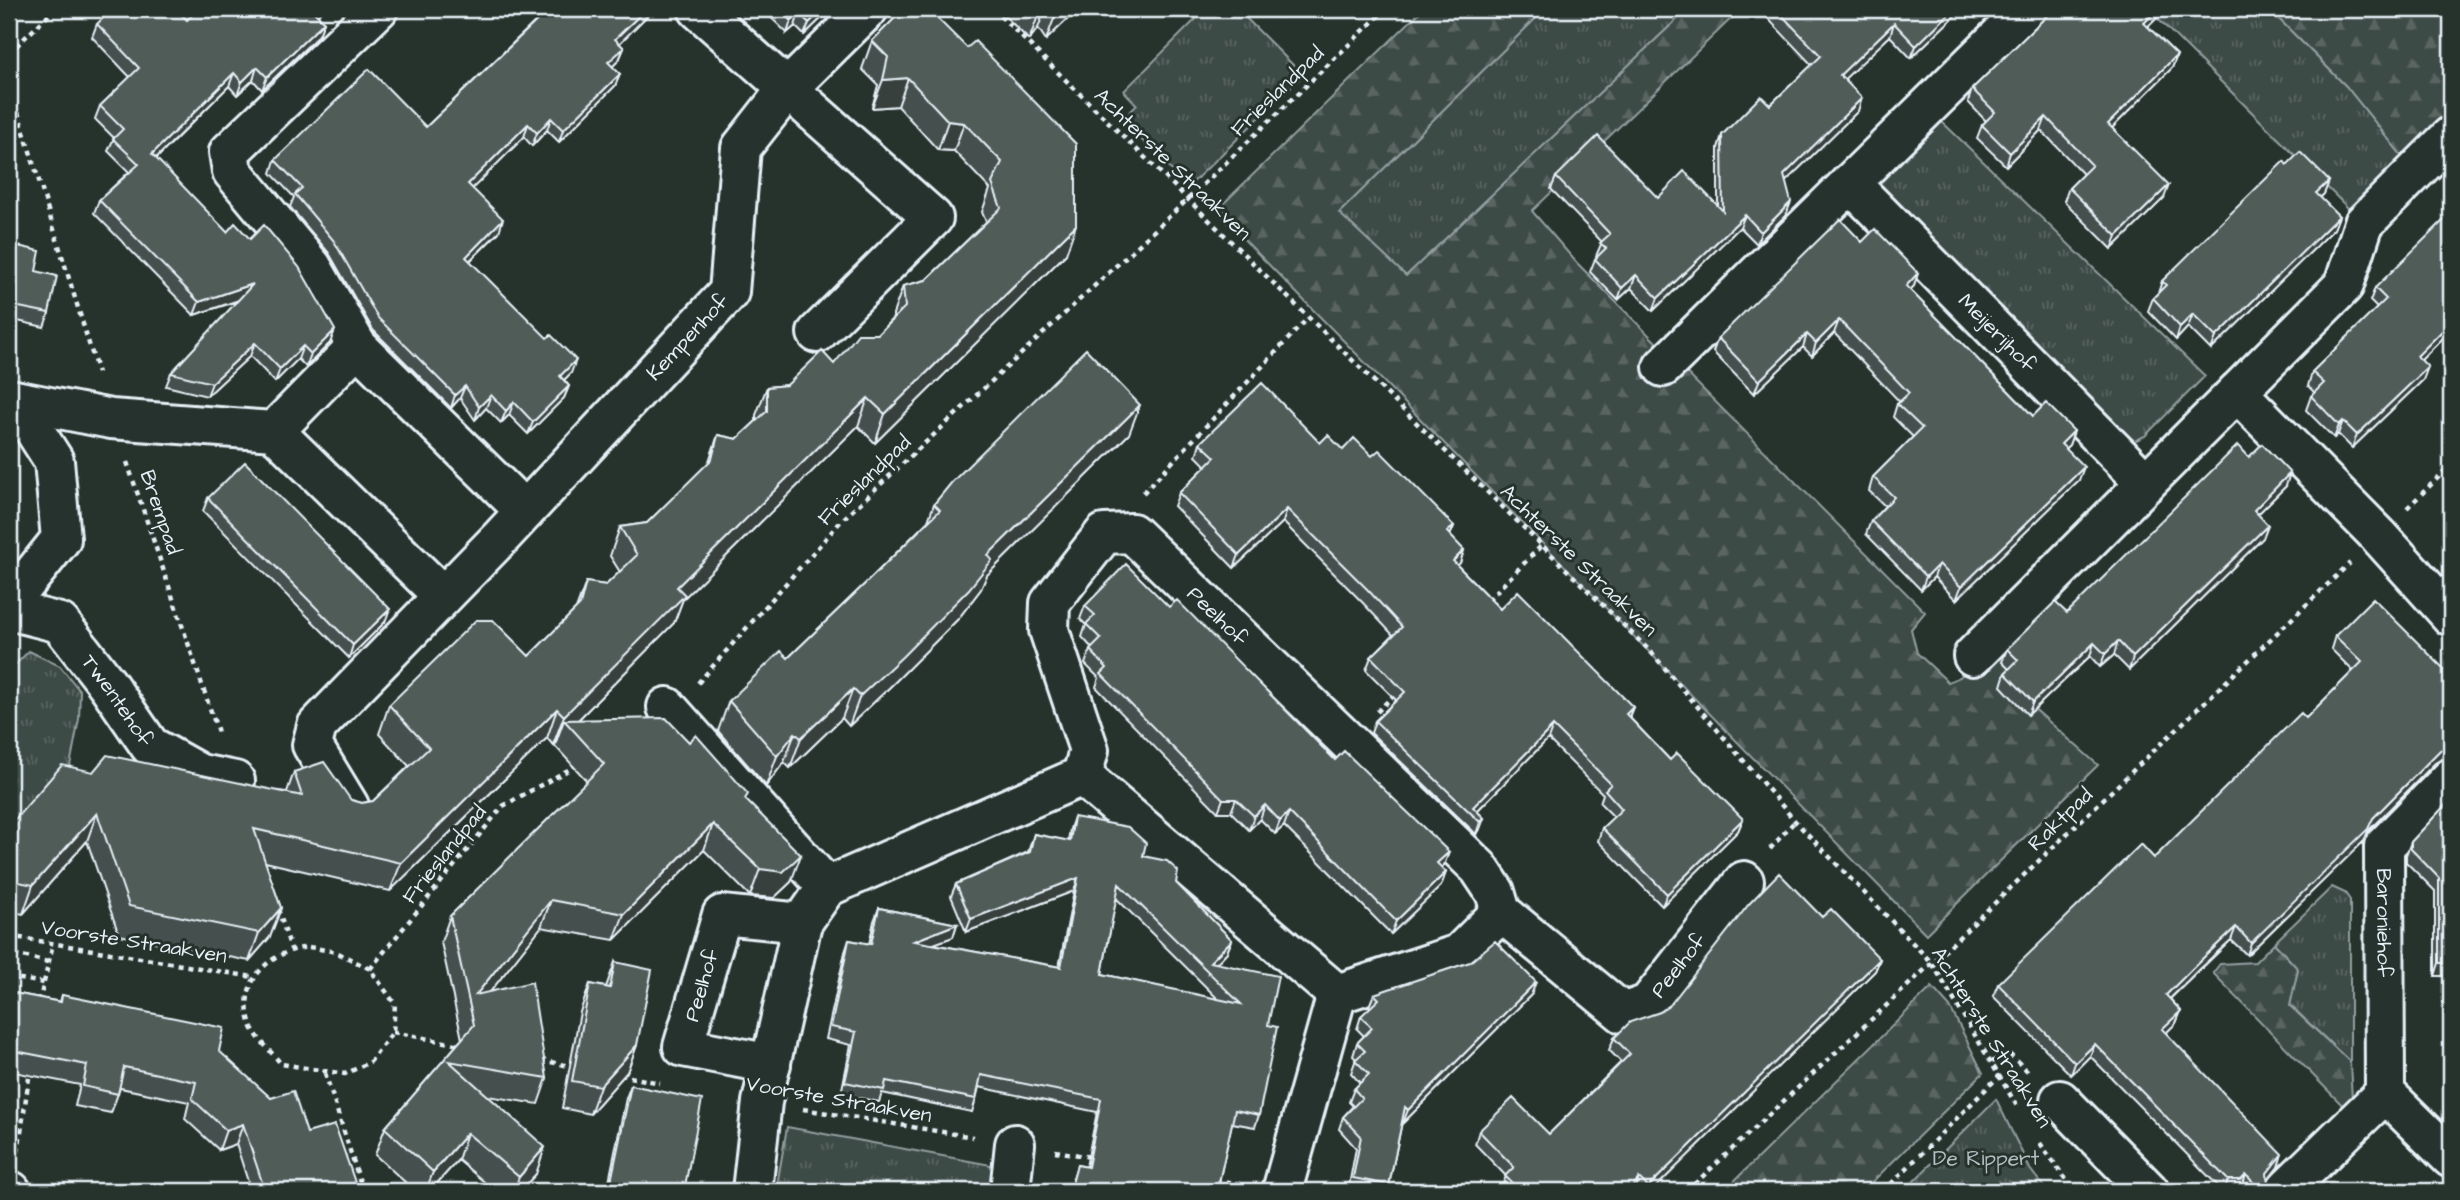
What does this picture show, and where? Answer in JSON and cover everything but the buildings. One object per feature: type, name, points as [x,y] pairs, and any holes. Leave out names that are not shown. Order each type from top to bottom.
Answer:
[{"type":"street","points":[[378,9],[229,152],[232,171],[312,267],[356,346],[525,511]]},
{"type":"street","points":[[698,9],[933,218],[817,333]]},
{"type":"street","name":"Kempenhof","points":[[352,810],[312,745],[317,726],[525,511],[729,292],[741,148],[788,88],[869,9]]},
{"type":"street","points":[[1663,367],[2027,9]]},
{"type":"street","points":[[1973,656],[2344,285],[2364,223],[2451,136]]},
{"type":"street","name":"Meijerijhof","points":[[1850,183],[2146,483]]},
{"type":"street","points":[[274,431],[356,346]]},
{"type":"street","points":[[2237,391],[2379,536],[2451,616]]},
{"type":"street","points":[[12,400],[112,419],[274,431],[443,596]]},
{"type":"street","points":[[9,604],[61,539],[54,461],[12,400]]},
{"type":"street","name":"Peelhof","points":[[1104,534],[1132,533],[1479,868],[1495,892],[1501,912],[1623,1013],[1648,1004],[1744,881]]},
{"type":"street","points":[[1082,776],[1088,750],[1049,630],[1050,603],[1104,534]]},
{"type":"street","name":"Twentehof","points":[[9,610],[60,623],[108,685],[150,746],[200,774],[235,781]]},
{"type":"street","points":[[667,707],[827,887]]},
{"type":"street","points":[[752,1191],[762,1102],[802,923],[827,887],[1082,776]]},
{"type":"street","points":[[1082,776],[1337,994]]},
{"type":"street","name":"Baroniehof","points":[[2385,1093],[2384,846],[2451,778]]},
{"type":"street","points":[[1337,994],[1460,954],[1501,912]]},
{"type":"street","name":"Peelhof","points":[[771,1064],[683,1047],[722,915],[802,923]]},
{"type":"street","points":[[1268,1189],[1337,994]]},
{"type":"street","points":[[2284,1191],[2385,1093],[2451,1158]]},
{"type":"street","points":[[2060,1100],[2149,1191]]},
{"type":"street","points":[[1010,1191],[1015,1144]]},
{"type":"path","points":[[9,53],[55,9]]},
{"type":"path","name":"Achterste Straakven","points":[[993,9],[1651,652],[1795,821],[1932,963],[2023,1116]]},
{"type":"path","name":"Frieslandpad","points":[[667,707],[702,680],[842,520],[1187,200],[1386,9]]},
{"type":"path","name":"Brempad","points":[[9,83],[112,419],[235,781]]},
{"type":"path","points":[[1104,534],[1308,318]]},
{"type":"path","name":"Raktpad","points":[[1687,1191],[1932,963],[2451,465]]},
{"type":"path","points":[[1484,604],[1542,545]]},
{"type":"path","points":[[1349,740],[1398,692]]},
{"type":"path","name":"Frieslandpad","points":[[370,969],[503,806],[584,761]]},
{"type":"path","points":[[274,897],[291,949]]},
{"type":"path","name":"Voorste Straakven","points":[[9,936],[253,977]]},
{"type":"path","points":[[38,1013],[53,944]]},
{"type":"path","points":[[309,947],[336,952],[370,969],[395,1004],[393,1032],[370,1062],[345,1074],[281,1064],[251,1026],[248,1000],[253,977],[276,954],[291,949],[309,947]]},
{"type":"path","points":[[44,983],[9,975],[13,954],[48,962]]},
{"type":"path","points":[[30,997],[40,999]]},
{"type":"path","points":[[393,1032],[461,1045]]},
{"type":"path","points":[[530,1058],[584,1069]]},
{"type":"path","points":[[12,1182],[30,1068]]},
{"type":"path","points":[[325,1073],[363,1191]]},
{"type":"path","points":[[612,1074],[666,1084]]},
{"type":"path","points":[[1884,1191],[2000,1075]]},
{"type":"path","name":"Voorste Straakven","points":[[762,1102],[1095,1158]]},
{"type":"path","name":"Achterste Straakven","points":[[2035,1136],[2074,1191]]},
{"type":"path","points":[[1215,1179],[1268,1189]]},
{"type":"green space","points":[[1206,9],[1237,9],[1303,75],[1188,187],[1122,120],[1137,105],[1124,91]]},
{"type":"green space","points":[[1423,9],[1545,9],[1339,213],[1406,276],[1688,9],[1741,9],[1532,211],[1576,262],[1925,612],[1911,629],[1917,653],[1948,682],[1960,677],[1997,641],[2025,671],[2012,689],[2098,765],[1926,934],[1224,219],[1225,202]]},
{"type":"green space","points":[[1545,9],[1688,9],[1406,276],[1339,213]]},
{"type":"green space","points":[[2148,9],[2269,9],[2346,86],[2402,156],[2350,210]]},
{"type":"green space","points":[[2269,9],[2451,9],[2451,108],[2402,156],[2346,86]]},
{"type":"green space","points":[[1937,117],[2205,376],[2145,436],[2124,446],[1870,182]]},
{"type":"green space","points":[[29,651],[60,666],[80,691],[79,719],[62,807],[9,861],[9,671]]},
{"type":"green space","points":[[2332,887],[2345,893],[2350,900],[2350,1062],[2290,1005],[2298,969],[2274,943]]},
{"type":"green space","points":[[2274,943],[2298,969],[2290,1006],[2350,1062],[2352,1100],[2346,1109],[2213,973],[2220,964],[2255,962]]},
{"type":"green space","points":[[1932,987],[1950,1007],[1983,1073],[1863,1191],[1724,1191]]},
{"type":"green space","name":"De Rippert","points":[[1996,1099],[2030,1169],[2047,1191],[1904,1191]]},
{"type":"green space","points":[[787,1127],[1023,1171],[1019,1191],[776,1191]]}]
